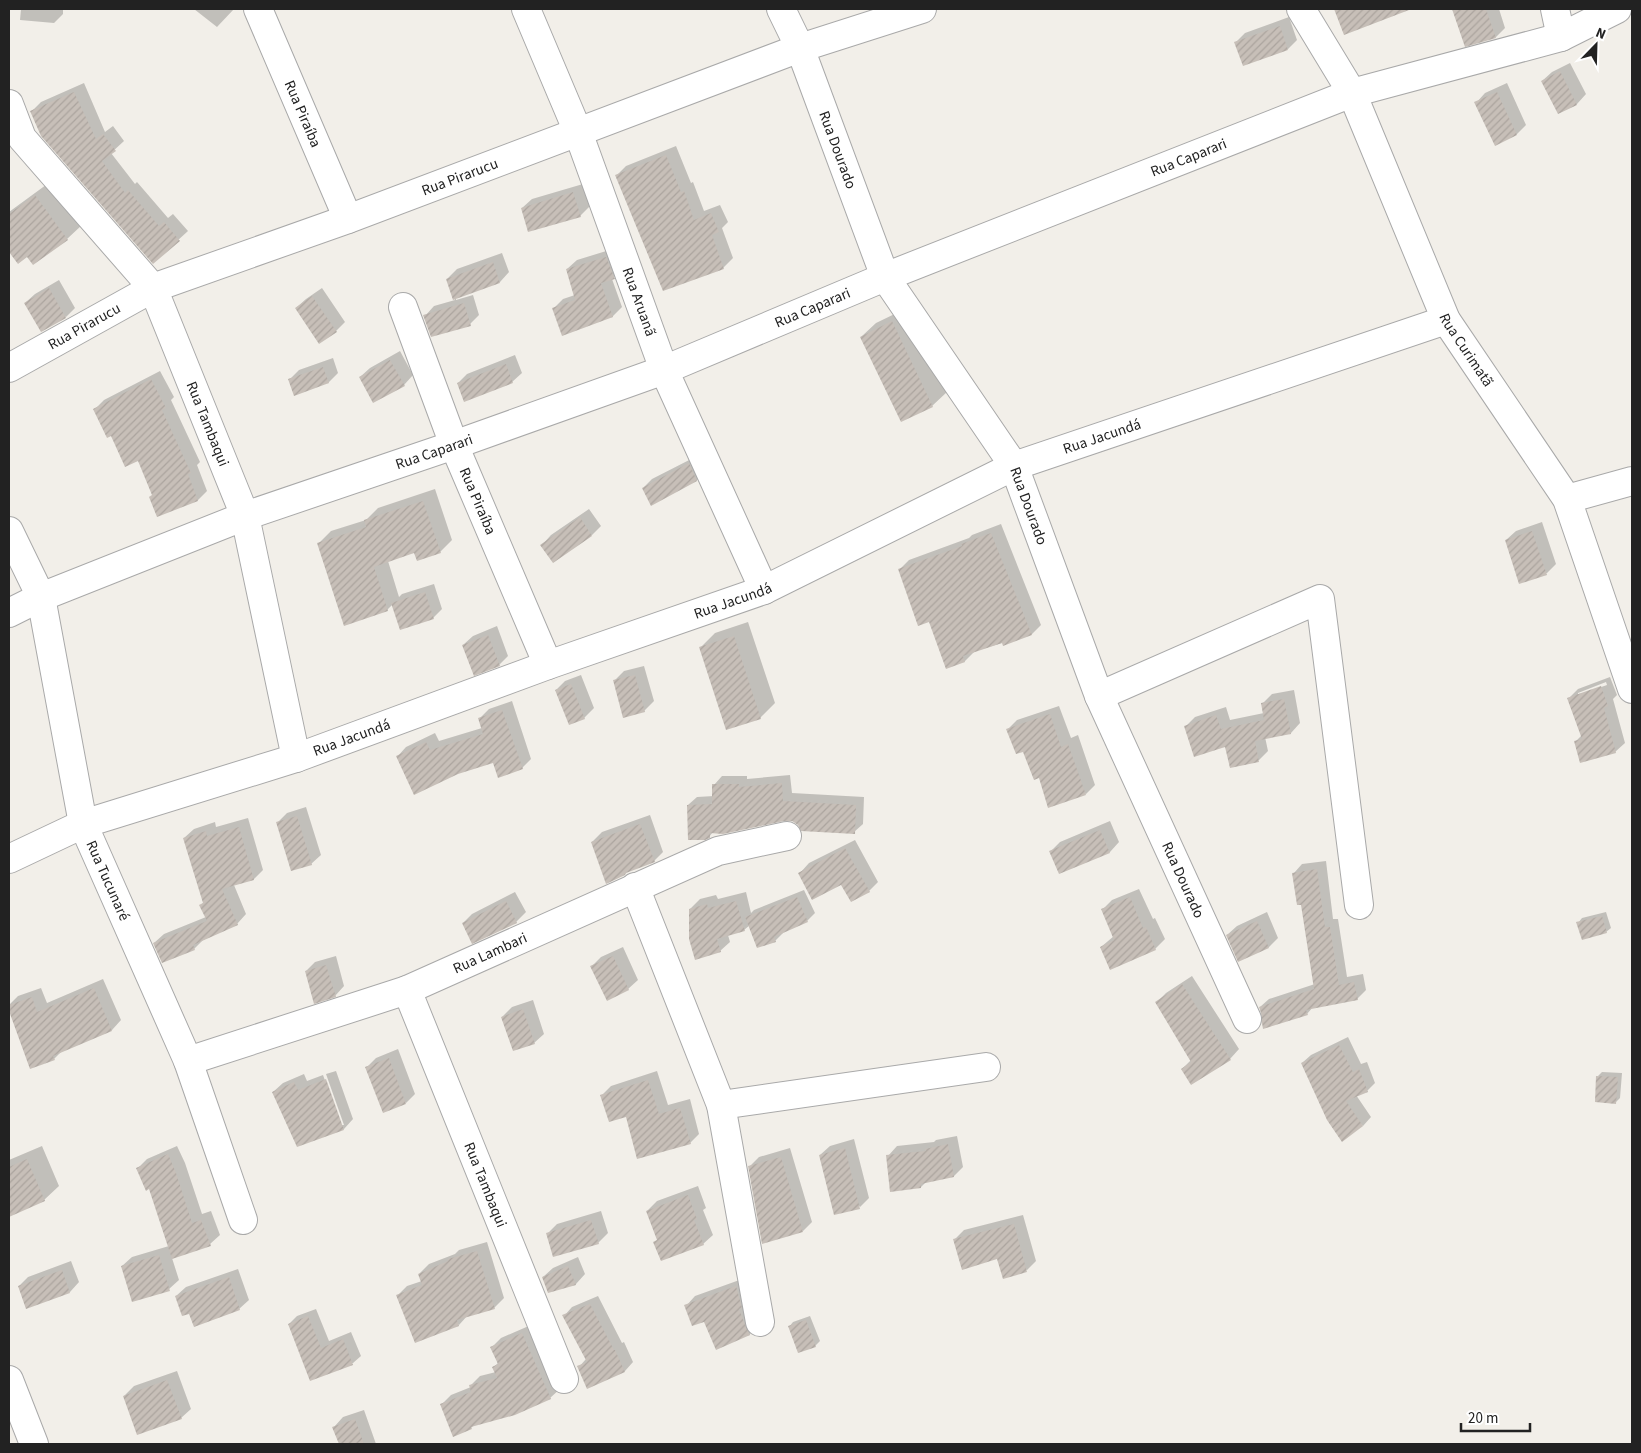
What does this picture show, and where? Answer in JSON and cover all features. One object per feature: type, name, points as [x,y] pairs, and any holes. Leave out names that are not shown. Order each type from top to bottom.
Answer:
[{"type":"street","name":"Rua Piraíba","points":[[258,9],[348,219]]},
{"type":"street","name":"Rua Aruanã","points":[[526,9],[578,132],[664,370],[764,590]]},
{"type":"street","name":"Rua Dourado","points":[[781,9],[800,48],[885,277],[1014,466],[1098,696],[1247,1019]]},
{"type":"street","name":"Rua Pirarucu","points":[[9,368],[153,288],[348,219],[800,48],[922,9]]},
{"type":"street","name":"Rua Curimatã","points":[[1301,9],[1352,93],[1446,320],[1567,499],[1632,689]]},
{"type":"street","points":[[1554,9],[1561,37]]},
{"type":"street","name":"Rua Caparari","points":[[9,613],[41,596],[246,516],[454,446],[664,370],[885,277],[1352,93],[1561,37],[1617,9]]},
{"type":"street","points":[[9,104],[15,139]]},
{"type":"street","name":"Rua Tambaqui","points":[[15,139],[153,288],[246,516],[296,758]]},
{"type":"street","name":"Rua Piraíba","points":[[403,307],[454,446],[548,665]]},
{"type":"street","name":"Rua Jacundá","points":[[9,859],[83,824],[296,758],[548,665],[764,590],[1014,466],[1446,320]]},
{"type":"street","points":[[1567,499],[1632,481]]},
{"type":"street","name":"Rua Tucunaré","points":[[9,532],[41,596],[83,824],[188,1060],[243,1220]]},
{"type":"street","points":[[1098,696],[1320,599],[1359,905]]},
{"type":"street","name":"Rua Lambari","points":[[188,1060],[407,990],[718,851],[787,836]]},
{"type":"street","points":[[634,887],[721,1105],[760,1322]]},
{"type":"street","name":"Rua Tambaqui","points":[[407,990],[564,1379]]},
{"type":"street","points":[[721,1105],[986,1066]]},
{"type":"street","points":[[9,1380],[34,1444]]},
{"type":"building","points":[[1334,9],[1409,9],[1409,10],[1344,35]]},
{"type":"building","points":[[1452,9],[1486,9],[1496,38],[1465,47]]},
{"type":"building","points":[[1280,26],[1288,50],[1243,66],[1234,42]]},
{"type":"building","points":[[1560,71],[1577,105],[1558,114],[1541,81]]},
{"type":"building","points":[[74,92],[96,139],[103,134],[116,151],[102,161],[125,193],[128,190],[159,226],[164,222],[180,241],[153,264],[41,136],[30,111]]},
{"type":"building","points":[[1497,92],[1517,135],[1495,146],[1474,102]]},
{"type":"building","points":[[666,155],[681,192],[684,191],[694,220],[711,213],[719,232],[712,235],[724,269],[663,291],[615,175]]},
{"type":"building","points":[[573,192],[581,217],[528,232],[521,208]]},
{"type":"building","points":[[35,195],[68,240],[33,265],[27,257],[18,264],[9,252],[9,214]]},
{"type":"building","points":[[606,257],[615,279],[601,283],[613,317],[562,336],[552,308],[575,300],[566,269]]},
{"type":"building","points":[[493,262],[500,283],[453,300],[446,279]]},
{"type":"building","points":[[49,288],[66,318],[41,332],[24,303]]},
{"type":"building","points":[[312,296],[337,332],[319,344],[295,308]]},
{"type":"building","points":[[464,303],[471,326],[431,337],[423,315]]},
{"type":"building","points":[[892,321],[933,407],[901,422],[860,337]]},
{"type":"building","points":[[390,360],[405,386],[373,403],[359,377]]},
{"type":"building","points":[[506,364],[513,383],[464,402],[457,383]]},
{"type":"building","points":[[323,367],[329,383],[294,396],[288,379]]},
{"type":"building","points":[[151,379],[166,408],[162,410],[191,473],[188,474],[198,501],[157,517],[149,497],[152,495],[138,461],[125,467],[111,436],[107,438],[93,409]]},
{"type":"building","points":[[689,463],[697,481],[651,506],[642,488]]},
{"type":"building","points":[[423,501],[441,553],[417,561],[414,553],[374,567],[388,611],[344,626],[317,543],[366,527],[364,520]]},
{"type":"building","points":[[580,517],[592,536],[553,563],[540,545]]},
{"type":"building","points":[[1532,531],[1547,575],[1519,584],[1505,540]]},
{"type":"building","points":[[991,533],[1032,635],[1003,646],[1002,643],[963,656],[965,662],[946,669],[929,622],[918,626],[898,569],[962,546],[961,544]]},
{"type":"building","points":[[425,592],[434,619],[400,630],[391,603]]},
{"type":"building","points":[[488,635],[500,666],[474,676],[462,645]]},
{"type":"building","points":[[734,636],[761,719],[726,730],[699,647]]},
{"type":"building","points":[[635,675],[645,712],[623,718],[613,680]]},
{"type":"building","points":[[571,684],[585,719],[569,725],[555,690]]},
{"type":"building","points":[[1601,686],[1608,706],[1604,708],[1616,753],[1580,763],[1574,741],[1582,739],[1567,698]]},
{"type":"building","points":[[1284,699],[1291,734],[1255,741],[1259,762],[1230,768],[1225,747],[1194,757],[1184,726],[1216,715],[1221,729],[1264,720],[1261,703]]},
{"type":"building","points":[[502,710],[523,769],[498,778],[493,763],[458,774],[414,795],[396,756],[426,742],[430,750],[483,734],[478,718]]},
{"type":"building","points":[[1050,714],[1061,747],[1068,744],[1086,795],[1048,808],[1039,778],[1034,780],[1023,752],[1016,754],[1006,729]]},
{"type":"building","points":[[782,783],[783,801],[856,805],[855,834],[801,831],[798,825],[792,821],[784,821],[723,834],[710,833],[710,838],[705,840],[688,840],[687,805],[712,804],[712,784],[739,784],[739,787]]},
{"type":"building","points":[[297,816],[312,865],[291,871],[276,822]]},
{"type":"building","points":[[640,824],[655,862],[626,873],[606,884],[591,842]]},
{"type":"building","points":[[239,827],[254,880],[222,889],[238,925],[193,945],[195,950],[162,963],[153,943],[207,921],[199,905],[203,903],[183,838],[206,831],[207,836]]},
{"type":"building","points":[[1100,830],[1110,853],[1059,874],[1049,851]]},
{"type":"building","points":[[845,848],[870,892],[851,902],[841,885],[812,900],[798,873]]},
{"type":"building","points":[[1317,869],[1325,927],[1330,927],[1339,985],[1354,982],[1358,1000],[1306,1010],[1308,1015],[1263,1029],[1259,1007],[1314,989],[1301,905],[1297,905],[1292,873]]},
{"type":"building","points":[[797,897],[808,922],[774,937],[776,942],[757,948],[745,917]]},
{"type":"building","points":[[1130,897],[1143,928],[1146,927],[1156,950],[1110,970],[1100,947],[1114,940],[1101,909]]},
{"type":"building","points":[[506,901],[517,923],[472,944],[462,923]]},
{"type":"building","points":[[736,901],[745,931],[717,939],[721,952],[695,960],[689,939],[689,909],[707,904],[708,908]]},
{"type":"building","points":[[1602,916],[1607,933],[1582,940],[1576,922]]},
{"type":"building","points":[[1257,921],[1269,948],[1238,962],[1226,935]]},
{"type":"building","points":[[613,956],[629,990],[607,1001],[590,966]]},
{"type":"building","points":[[326,965],[336,997],[314,1004],[305,971]]},
{"type":"building","points":[[1182,984],[1231,1060],[1191,1085],[1181,1069],[1191,1062],[1155,1002]]},
{"type":"building","points":[[94,988],[112,1031],[53,1056],[55,1060],[30,1069],[9,1011],[9,1005],[32,997],[37,1012]]},
{"type":"building","points":[[523,1009],[535,1044],[513,1051],[501,1017]]},
{"type":"building","points":[[1339,1045],[1353,1072],[1359,1069],[1368,1092],[1346,1101],[1363,1126],[1342,1142],[1327,1120],[1301,1063]]},
{"type":"building","points":[[389,1058],[406,1104],[383,1113],[365,1067]]},
{"type":"building","points":[[1596,1076],[1618,1077],[1616,1104],[1595,1102]]},
{"type":"building","points":[[326,1079],[344,1130],[297,1147],[272,1092],[294,1082],[298,1090]]},
{"type":"building","points":[[648,1080],[659,1114],[680,1108],[691,1144],[637,1159],[626,1117],[609,1122],[600,1095]]},
{"type":"building","points":[[948,1144],[954,1177],[921,1184],[921,1188],[890,1192],[886,1155],[926,1151],[925,1149]]},
{"type":"building","points":[[845,1148],[860,1209],[834,1215],[819,1155]]},
{"type":"building","points":[[168,1154],[192,1223],[201,1220],[211,1246],[172,1259],[149,1189],[146,1191],[136,1168]]},
{"type":"building","points":[[781,1157],[803,1232],[762,1244],[748,1166]]},
{"type":"building","points":[[27,1159],[45,1201],[9,1217],[9,1167]]},
{"type":"building","points":[[688,1195],[697,1219],[694,1220],[704,1245],[661,1261],[653,1242],[657,1240],[646,1211]]},
{"type":"building","points":[[591,1220],[599,1244],[553,1257],[546,1233]]},
{"type":"building","points":[[1014,1224],[1027,1272],[1003,1279],[997,1259],[962,1270],[953,1239]]},
{"type":"building","points":[[477,1251],[495,1309],[457,1320],[459,1326],[415,1343],[396,1295],[422,1285],[418,1274],[448,1261],[448,1259]]},
{"type":"building","points":[[159,1255],[170,1291],[132,1302],[121,1266]]},
{"type":"building","points":[[568,1266],[576,1285],[548,1293],[542,1277]]},
{"type":"building","points":[[62,1270],[70,1293],[26,1309],[18,1286]]},
{"type":"building","points":[[229,1277],[240,1310],[194,1327],[189,1314],[182,1316],[175,1296]]},
{"type":"building","points":[[736,1286],[742,1308],[739,1309],[750,1335],[716,1350],[704,1322],[692,1326],[684,1305]]},
{"type":"building","points":[[590,1304],[625,1372],[587,1389],[577,1366],[587,1362],[562,1315]]},
{"type":"building","points":[[308,1316],[321,1348],[343,1339],[353,1365],[310,1381],[288,1324]]},
{"type":"building","points":[[806,1320],[816,1347],[798,1353],[788,1326]]},
{"type":"building","points":[[522,1333],[551,1399],[515,1415],[471,1427],[472,1429],[453,1437],[440,1404],[471,1392],[469,1385],[497,1378],[492,1367],[498,1364],[490,1347]]},
{"type":"building","points":[[167,1380],[182,1419],[137,1435],[123,1396]]},
{"type":"building","points":[[355,1419],[364,1444],[339,1444],[332,1427]]}]
